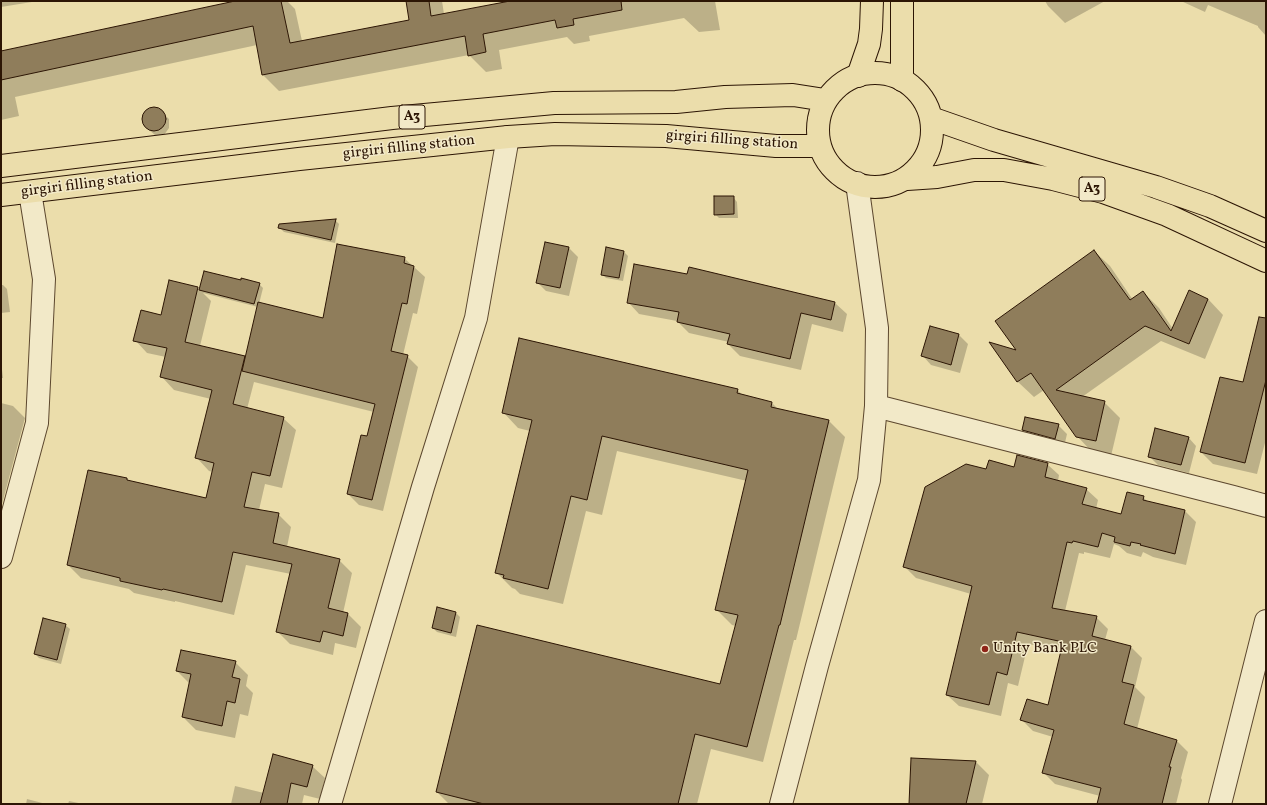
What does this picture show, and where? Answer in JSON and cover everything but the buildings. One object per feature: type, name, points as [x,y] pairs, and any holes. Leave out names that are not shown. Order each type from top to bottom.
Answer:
[{"type":"main road","points":[[858,76],[869,44],[872,1]]},
{"type":"main road","points":[[902,1],[902,80]]},
{"type":"main road","name":"A3","points":[[907,179],[919,167],[928,152],[932,135],[931,118],[924,101],[914,89],[902,80],[880,74],[858,76],[838,86],[825,100],[817,122],[819,146],[830,165],[848,179],[857,183],[874,187],[891,185],[907,179],[937,177],[974,170],[1004,170],[1053,179],[1103,192],[1167,215],[1266,261]]},
{"type":"main road","name":"A3","points":[[1,166],[392,118],[554,104],[676,102],[740,96],[793,95],[825,100]]},
{"type":"main road","name":"A3","points":[[931,118],[994,140],[1156,187],[1210,206],[1266,231]]},
{"type":"main road","name":"girgiri filling station","points":[[1,196],[298,159],[508,137],[555,134],[616,134],[705,138],[776,146],[819,146]]},
{"type":"street","points":[[330,804],[423,487],[476,318],[508,137]]},
{"type":"street","points":[[781,804],[817,666],[869,480],[876,406],[877,328],[857,183]]},
{"type":"street","points":[[1,557],[37,424],[44,279],[30,192]]},
{"type":"street","points":[[876,406],[1266,506]]},
{"type":"street","points":[[1220,804],[1266,621]]},
{"type":"place","name":"Unity Bank PLC","points":[[985,649]]}]
